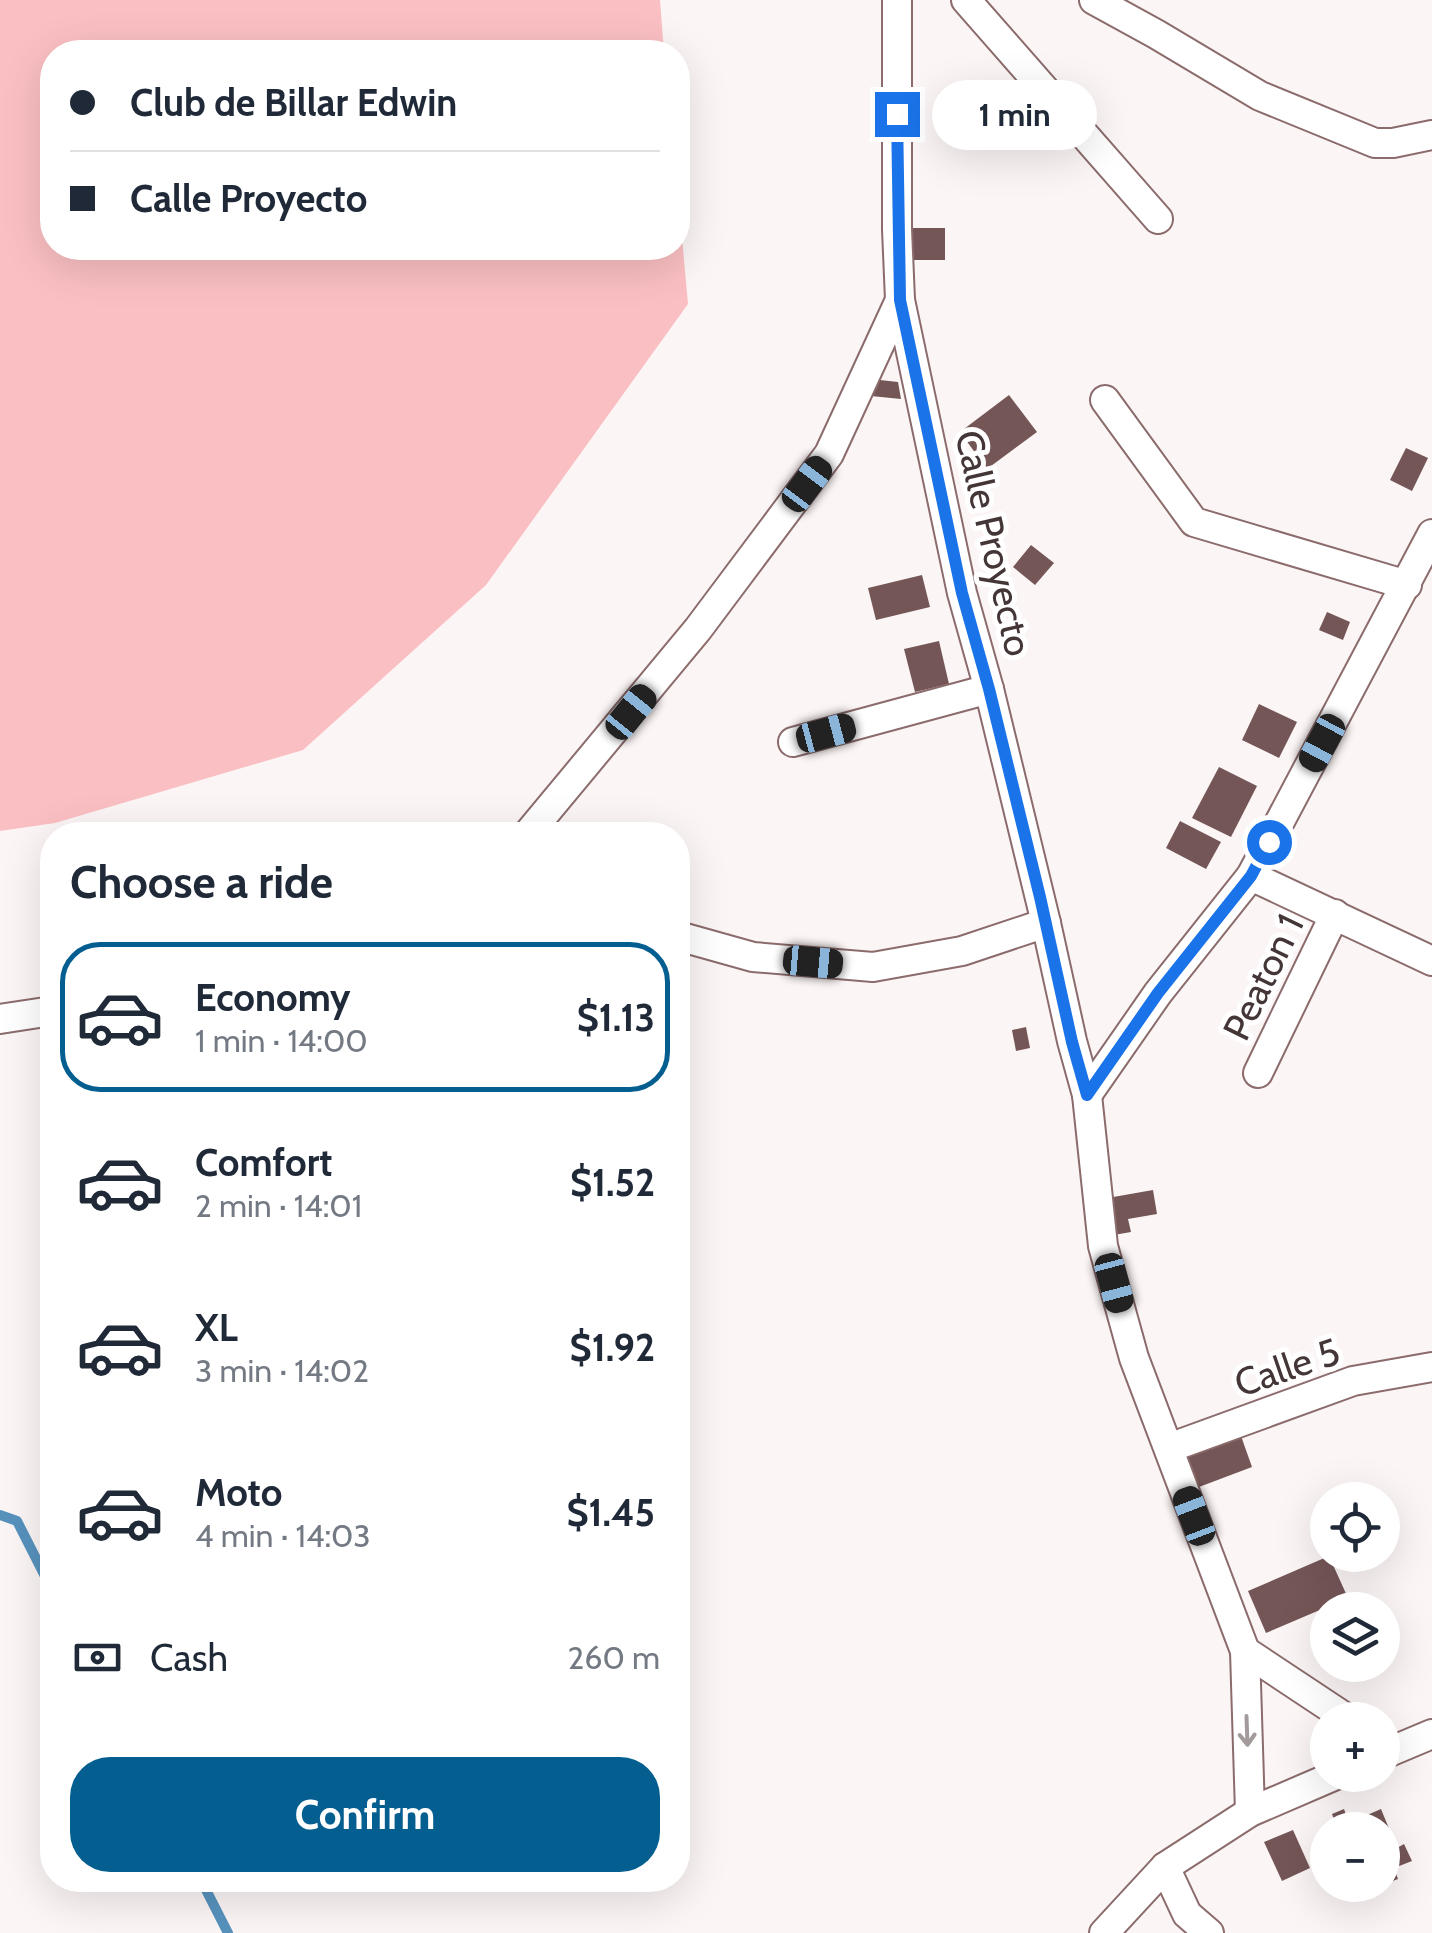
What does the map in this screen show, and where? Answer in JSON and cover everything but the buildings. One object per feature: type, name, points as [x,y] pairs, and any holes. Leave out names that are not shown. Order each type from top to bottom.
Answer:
[{"type":"street","name":"Calle Proyecto","points":[[898,0],[900,300],[962,593],[989,689],[1087,1095],[1104,1246],[1134,1358],[1245,1650],[1250,1812]]},
{"type":"street","points":[[966,0],[1158,219]]},
{"type":"street","points":[[1094,0],[1260,96],[1375,143],[1432,135]]},
{"type":"street","points":[[538,822],[698,629],[829,454],[900,300]]},
{"type":"street","points":[[1105,400],[1194,522],[1407,585]]},
{"type":"street","points":[[1087,1095],[1158,993],[1251,876],[1432,534]]},
{"type":"street","points":[[793,742],[989,689]]},
{"type":"street","points":[[1251,876],[1432,961]]},
{"type":"street","name":"Peaton 1","points":[[1258,1073],[1335,914]]},
{"type":"street","points":[[690,939],[753,956],[874,966],[962,951],[1046,923]]},
{"type":"street","points":[[0,1019],[40,1012]]},
{"type":"street","name":"Calle 5","points":[[1168,1448],[1353,1381],[1432,1367]]},
{"type":"street","points":[[1245,1650],[1322,1702]]},
{"type":"street","points":[[1400,1744],[1432,1734]]},
{"type":"street","points":[[1104,1933],[1165,1867],[1250,1812],[1310,1786]]},
{"type":"street","points":[[1165,1867],[1187,1914],[1209,1933]]},
{"type":"shaded area","points":[[0,0],[660,0],[663,40],[40,40],[40,260],[684,260],[688,304],[486,585],[303,750],[58,822],[0,831]]},
{"type":"waterway","points":[[0,1515],[17,1521],[40,1566]]},
{"type":"waterway","points":[[207,1892],[228,1933]]},
{"type":"route","points":[[897,114],[900,300],[962,593],[989,689],[1087,1095],[1158,993],[1251,876],[1269,842]]}]
